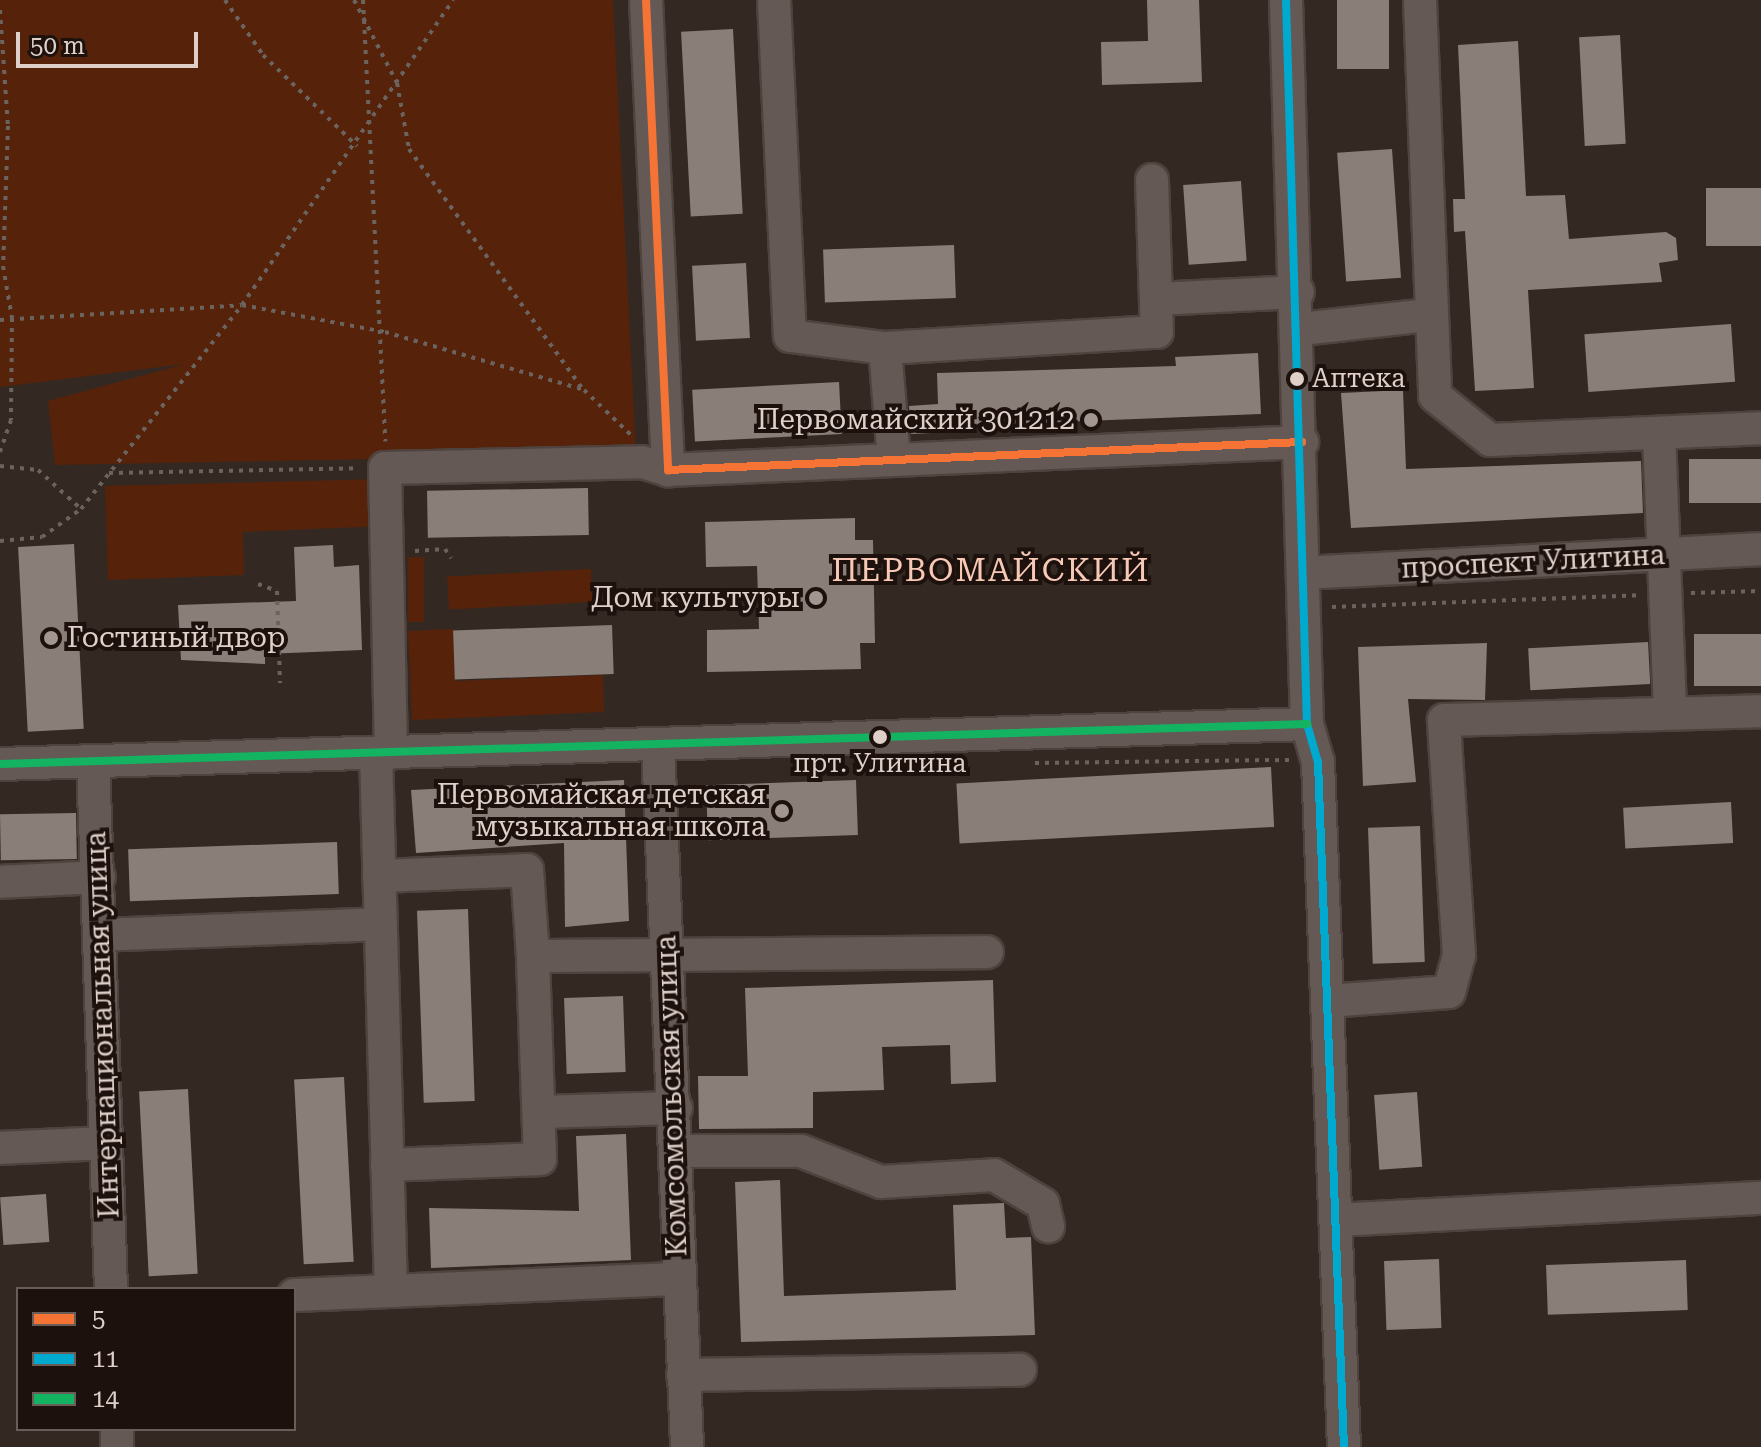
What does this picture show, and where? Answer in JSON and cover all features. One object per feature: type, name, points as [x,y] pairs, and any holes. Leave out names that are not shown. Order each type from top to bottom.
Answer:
[{"type":"street","points":[[646,0],[668,470]]},
{"type":"street","points":[[774,0],[790,336],[885,348],[1157,332],[1152,180]]},
{"type":"street","points":[[1286,0],[1301,329],[1307,724],[1318,762],[1344,1447]]},
{"type":"street","points":[[1420,0],[1427,315],[1435,396],[1490,440],[1659,435],[1761,428]]},
{"type":"street","points":[[1156,299],[1298,292]]},
{"type":"street","points":[[1301,329],[1427,315]]},
{"type":"street","points":[[885,348],[894,460]]},
{"type":"street","points":[[1659,435],[1670,710]]},
{"type":"street","points":[[391,1291],[379,876],[385,468],[642,462],[668,470],[1302,442]]},
{"type":"street","name":"проспект Улитина","points":[[1304,573],[1761,549]]},
{"type":"street","points":[[1328,1001],[1449,992],[1459,955],[1444,720],[1670,710],[1761,711]]},
{"type":"street","points":[[0,764],[1307,724]]},
{"type":"street","name":"Комсомольская улица","points":[[658,745],[676,1108],[677,1279],[687,1447]]},
{"type":"street","name":"Интернациональная улица","points":[[93,761],[111,1287]]},
{"type":"street","points":[[379,876],[527,870],[539,1112],[540,1159],[387,1165]]},
{"type":"street","points":[[0,882],[99,877]]},
{"type":"street","points":[[99,935],[381,924]]},
{"type":"street","points":[[533,956],[987,952]]},
{"type":"street","points":[[539,1112],[676,1108]]},
{"type":"street","points":[[0,1148],[106,1143]]},
{"type":"street","points":[[676,1151],[801,1151],[881,1182],[994,1175],[1043,1204],[1048,1226]]},
{"type":"street","points":[[1337,1220],[1761,1198]]},
{"type":"street","points":[[296,1295],[677,1279]]},
{"type":"street","points":[[683,1375],[1020,1370]]},
{"type":"path","points":[[225,0],[263,55],[357,146]]},
{"type":"path","points":[[354,0],[397,83],[409,149],[584,390],[636,440]]},
{"type":"path","points":[[363,0],[385,332],[385,434]]},
{"type":"path","points":[[0,541],[42,537],[81,509],[242,305],[357,146],[453,0]]},
{"type":"path","points":[[0,10],[8,126],[3,266],[12,318],[11,420],[0,452]]},
{"type":"path","points":[[0,320],[242,305],[385,332],[584,390]]},
{"type":"path","points":[[0,466],[38,470],[81,509]]},
{"type":"path","points":[[109,473],[385,468]]},
{"type":"path","points":[[386,552],[445,549],[451,558]]},
{"type":"path","points":[[258,584],[277,591],[280,683]]},
{"type":"path","points":[[1329,622],[1328,607],[1761,591]]},
{"type":"path","points":[[1026,763],[1298,760]]},
{"type":"shaded area","points":[[0,0],[613,0],[636,454],[55,465],[48,401],[185,364],[0,387]]},
{"type":"shaded area","points":[[382,479],[383,526],[243,532],[244,575],[108,580],[105,486]]},
{"type":"shaded area","points":[[408,557],[424,557],[424,622],[408,622]]},
{"type":"shaded area","points":[[591,569],[593,602],[449,609],[447,577]]},
{"type":"shaded area","points":[[453,629],[455,681],[603,675],[604,712],[412,720],[408,631]]},
{"type":"building","points":[[1147,0],[1199,0],[1202,82],[1102,85],[1101,42],[1148,41]]},
{"type":"building","points":[[1337,0],[1389,0],[1389,69],[1337,69]]},
{"type":"building","points":[[733,29],[743,214],[691,216],[681,32]]},
{"type":"building","points":[[1620,35],[1626,144],[1585,146],[1579,37]]},
{"type":"building","points":[[1518,41],[1526,196],[1565,195],[1569,239],[1666,232],[1676,238],[1678,260],[1659,263],[1662,282],[1528,290],[1534,388],[1475,391],[1465,231],[1454,232],[1453,199],[1465,199],[1458,45]]},
{"type":"building","points":[[1392,149],[1401,278],[1346,282],[1337,153]]},
{"type":"building","points":[[1241,181],[1247,261],[1189,265],[1183,185]]},
{"type":"building","points":[[1706,188],[1761,188],[1761,246],[1706,246]]},
{"type":"building","points":[[954,245],[956,298],[825,303],[823,250]]},
{"type":"building","points":[[746,263],[750,338],[696,341],[692,266]]},
{"type":"building","points":[[1731,324],[1735,382],[1588,392],[1584,334]]},
{"type":"building","points":[[1258,353],[1261,414],[932,427],[932,433],[911,434],[909,406],[938,404],[937,373],[1176,366],[1175,357]]},
{"type":"building","points":[[839,382],[842,434],[695,442],[692,390]]},
{"type":"building","points":[[1403,390],[1406,469],[1641,461],[1643,513],[1351,528],[1341,393]]},
{"type":"building","points":[[1689,459],[1761,459],[1761,503],[1689,503]]},
{"type":"building","points":[[588,488],[589,535],[428,538],[427,491]]},
{"type":"building","name":"Дом культуры","points":[[855,518],[855,540],[873,540],[875,643],[860,643],[861,669],[707,672],[707,630],[759,629],[757,566],[706,567],[705,522]]},
{"type":"building","name":"Гостиный двор","points":[[74,544],[84,729],[28,732],[18,547]]},
{"type":"building","points":[[333,545],[334,567],[359,565],[362,650],[265,654],[265,664],[181,660],[178,605],[296,601],[294,547]]},
{"type":"building","points":[[612,625],[614,674],[455,680],[453,631]]},
{"type":"building","points":[[1694,634],[1761,634],[1761,686],[1694,686]]},
{"type":"building","points":[[1648,642],[1650,684],[1530,690],[1528,648]]},
{"type":"building","points":[[1487,643],[1485,700],[1408,699],[1416,782],[1363,786],[1358,647]]},
{"type":"building","points":[[1271,767],[1274,827],[960,843],[956,783]]},
{"type":"building","points":[[624,780],[629,921],[565,927],[564,843],[416,853],[411,790]]},
{"type":"building","name":"Первомайская детская музыкальная школа","points":[[856,780],[858,835],[708,840],[706,785]]},
{"type":"building","points":[[1731,802],[1733,843],[1625,849],[1623,808]]},
{"type":"building","points":[[76,813],[77,859],[1,860],[0,814]]},
{"type":"building","points":[[1420,826],[1425,962],[1373,964],[1368,828]]},
{"type":"building","points":[[337,842],[339,894],[130,901],[128,849]]},
{"type":"building","points":[[468,909],[475,1101],[424,1103],[417,911]]},
{"type":"building","points":[[993,980],[996,1082],[951,1084],[950,1045],[882,1047],[884,1090],[813,1092],[813,1128],[699,1129],[698,1076],[748,1076],[745,988]]},
{"type":"building","points":[[623,996],[626,1072],[567,1074],[564,998]]},
{"type":"building","points":[[344,1077],[354,1262],[304,1264],[294,1080]]},
{"type":"building","points":[[188,1089],[198,1274],[149,1276],[139,1092]]},
{"type":"building","points":[[1417,1092],[1422,1167],[1379,1170],[1374,1095]]},
{"type":"building","points":[[626,1134],[631,1260],[431,1268],[429,1208],[579,1211],[576,1136]]},
{"type":"building","points":[[780,1180],[784,1296],[956,1290],[953,1205],[1004,1203],[1006,1238],[1031,1237],[1035,1335],[741,1342],[735,1182]]},
{"type":"building","points":[[46,1194],[49,1242],[3,1245],[0,1197]]},
{"type":"building","points":[[1439,1259],[1441,1328],[1386,1330],[1384,1261]]},
{"type":"building","points":[[1686,1260],[1688,1310],[1548,1315],[1546,1265]]},
{"type":"transit line","name":"5","points":[[646,0],[668,470],[1302,442]]},
{"type":"transit line","name":"11","points":[[1286,0],[1307,724],[1318,762],[1344,1447]]},
{"type":"transit line","name":"14","points":[[0,764],[1307,724]]},
{"type":"place","name":"Аптека","points":[[1297,379]]},
{"type":"place","name":"Первомайский 301212","points":[[1091,420]]},
{"type":"place","name":"Дом культуры","points":[[816,598]]},
{"type":"place","name":"Гостиный двор","points":[[51,638]]},
{"type":"place","name":"прт. Улитина","points":[[880,737]]},
{"type":"place","name":"Первомайская детская музыкальная школа","points":[[782,811]]},
{"type":"district","name":"ПЕРВОМАЙСКИЙ","points":[[991,570]]}]
